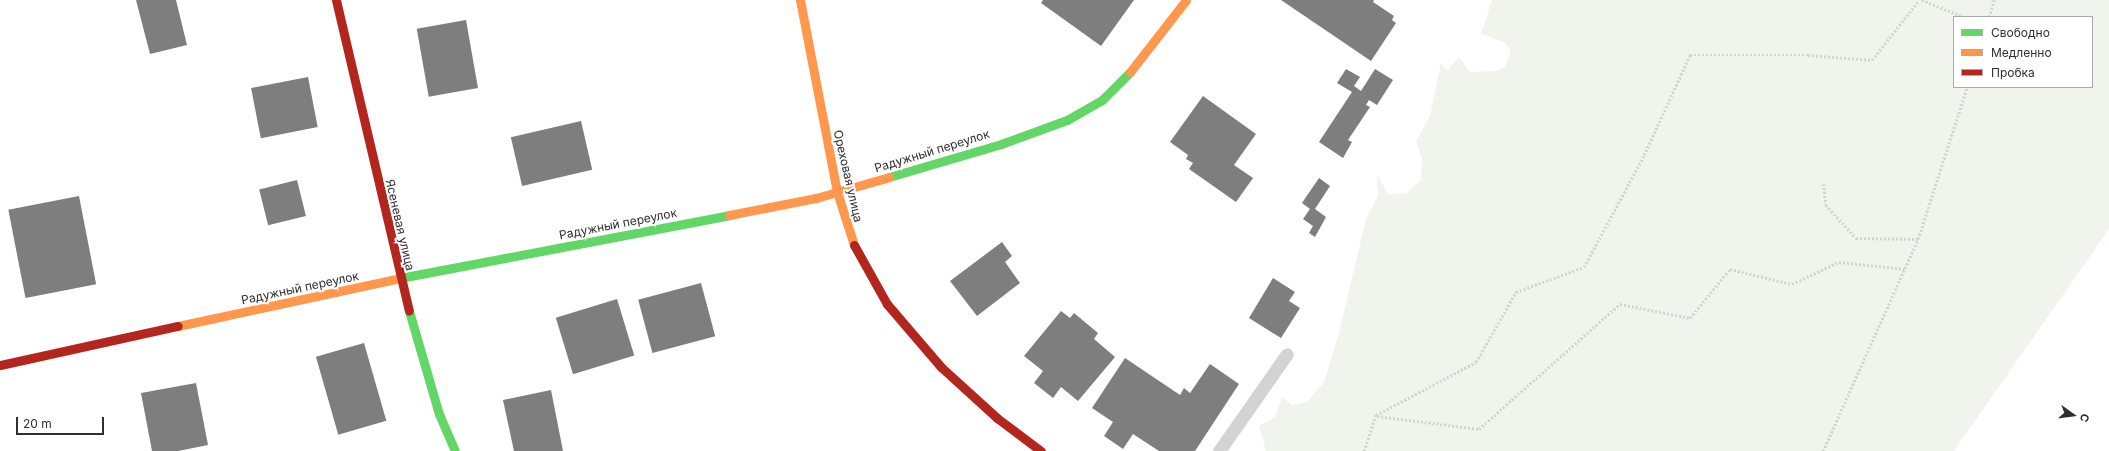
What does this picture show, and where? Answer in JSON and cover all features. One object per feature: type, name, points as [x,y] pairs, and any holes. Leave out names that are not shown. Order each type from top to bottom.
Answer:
[{"type":"street","name":"Ясеневая улица","points":[[336,0],[399,278],[439,414],[455,451]]},
{"type":"street","name":"Ореховая улица","points":[[800,0],[837,192],[854,246],[887,304],[903,324],[966,391],[1041,451]]},
{"type":"street","name":"Радужный переулок","points":[[0,365],[399,278],[837,192],[1001,144],[1087,111],[1102,100],[1130,72],[1186,0]]},
{"type":"lane","points":[[1219,451],[1287,354]]},
{"type":"path","points":[[1364,451],[1376,416],[1476,362],[1516,292],[1584,266],[1644,155],[1690,55],[1808,55],[1872,60],[1919,0]]},
{"type":"path","points":[[1922,0],[1962,16]]},
{"type":"path","points":[[1989,16],[1994,0]]},
{"type":"path","points":[[1824,451],[1918,239],[1967,88]]},
{"type":"path","points":[[1824,184],[1826,205],[1856,238],[1918,239]]},
{"type":"path","points":[[1376,416],[1479,429],[1620,304],[1690,318],[1730,269],[1792,284],[1839,262],[1905,269]]},
{"type":"shaded area","points":[[1492,0],[2109,0],[2109,229],[1954,451],[1266,451],[1259,426],[1275,417],[1282,397],[1292,405],[1307,402],[1324,382],[1338,337],[1366,219],[1378,196],[1377,174],[1388,194],[1406,194],[1421,180],[1422,158],[1416,141],[1430,116],[1441,63],[1447,71],[1459,57],[1470,72],[1495,71],[1505,67],[1511,50],[1504,42],[1481,34]]},
{"type":"building","points":[[136,0],[176,0],[187,45],[150,54]]},
{"type":"building","points":[[1043,0],[1134,0],[1101,46],[1041,3]]},
{"type":"building","points":[[1281,0],[1374,0],[1373,2],[1394,16],[1392,20],[1396,23],[1371,61]]},
{"type":"building","points":[[466,20],[478,88],[429,97],[417,29]]},
{"type":"building","points":[[1346,69],[1360,77],[1354,86],[1361,91],[1375,69],[1393,80],[1377,105],[1369,100],[1366,105],[1370,107],[1348,140],[1352,142],[1343,158],[1319,142],[1352,92],[1337,83]]},
{"type":"building","points":[[308,77],[318,127],[261,138],[251,88]]},
{"type":"building","points":[[1203,96],[1256,134],[1234,165],[1253,178],[1236,202],[1189,169],[1193,163],[1186,159],[1188,155],[1170,142]]},
{"type":"building","points":[[581,121],[592,170],[522,186],[511,137]]},
{"type":"building","points":[[1319,178],[1330,186],[1315,209],[1326,217],[1315,237],[1309,233],[1313,226],[1303,219],[1310,209],[1302,203]]},
{"type":"building","points":[[297,180],[306,216],[268,225],[259,189]]},
{"type":"building","points":[[79,196],[96,284],[25,298],[8,210]]},
{"type":"building","points":[[1002,242],[1012,256],[1005,262],[1020,283],[977,316],[950,281]]},
{"type":"building","points":[[1273,278],[1295,292],[1289,301],[1300,308],[1281,338],[1249,318]]},
{"type":"building","points":[[701,283],[715,336],[652,353],[638,300]]},
{"type":"building","points":[[617,299],[634,355],[573,374],[556,318]]},
{"type":"building","points":[[1061,311],[1070,318],[1074,313],[1098,333],[1094,339],[1115,357],[1078,401],[1061,387],[1053,398],[1034,383],[1043,371],[1024,356]]},
{"type":"building","points":[[364,343],[386,421],[338,435],[316,357]]},
{"type":"building","points":[[1125,358],[1180,395],[1184,388],[1190,393],[1210,364],[1239,384],[1195,451],[1159,451],[1133,434],[1123,449],[1104,436],[1113,422],[1092,408]]},
{"type":"building","points":[[196,383],[208,445],[178,451],[152,451],[141,393]]},
{"type":"building","points":[[551,390],[563,451],[514,451],[503,400]]},
{"type":"traffic: fast","points":[[889,177],[1001,144],[1067,120],[1102,100],[1130,72]]},
{"type":"traffic: fast","points":[[400,278],[729,215]]},
{"type":"traffic: fast","points":[[409,311],[439,414],[455,451]]},
{"type":"traffic: slow","points":[[800,0],[837,192],[854,245]]},
{"type":"traffic: slow","points":[[1130,72],[1186,0]]},
{"type":"traffic: slow","points":[[729,215],[816,198],[889,177]]},
{"type":"traffic: slow","points":[[178,326],[400,278]]},
{"type":"traffic: jam","points":[[336,0],[409,311]]},
{"type":"traffic: jam","points":[[854,245],[887,304],[941,367],[997,418],[1041,451]]},
{"type":"traffic: jam","points":[[0,365],[178,326]]}]
